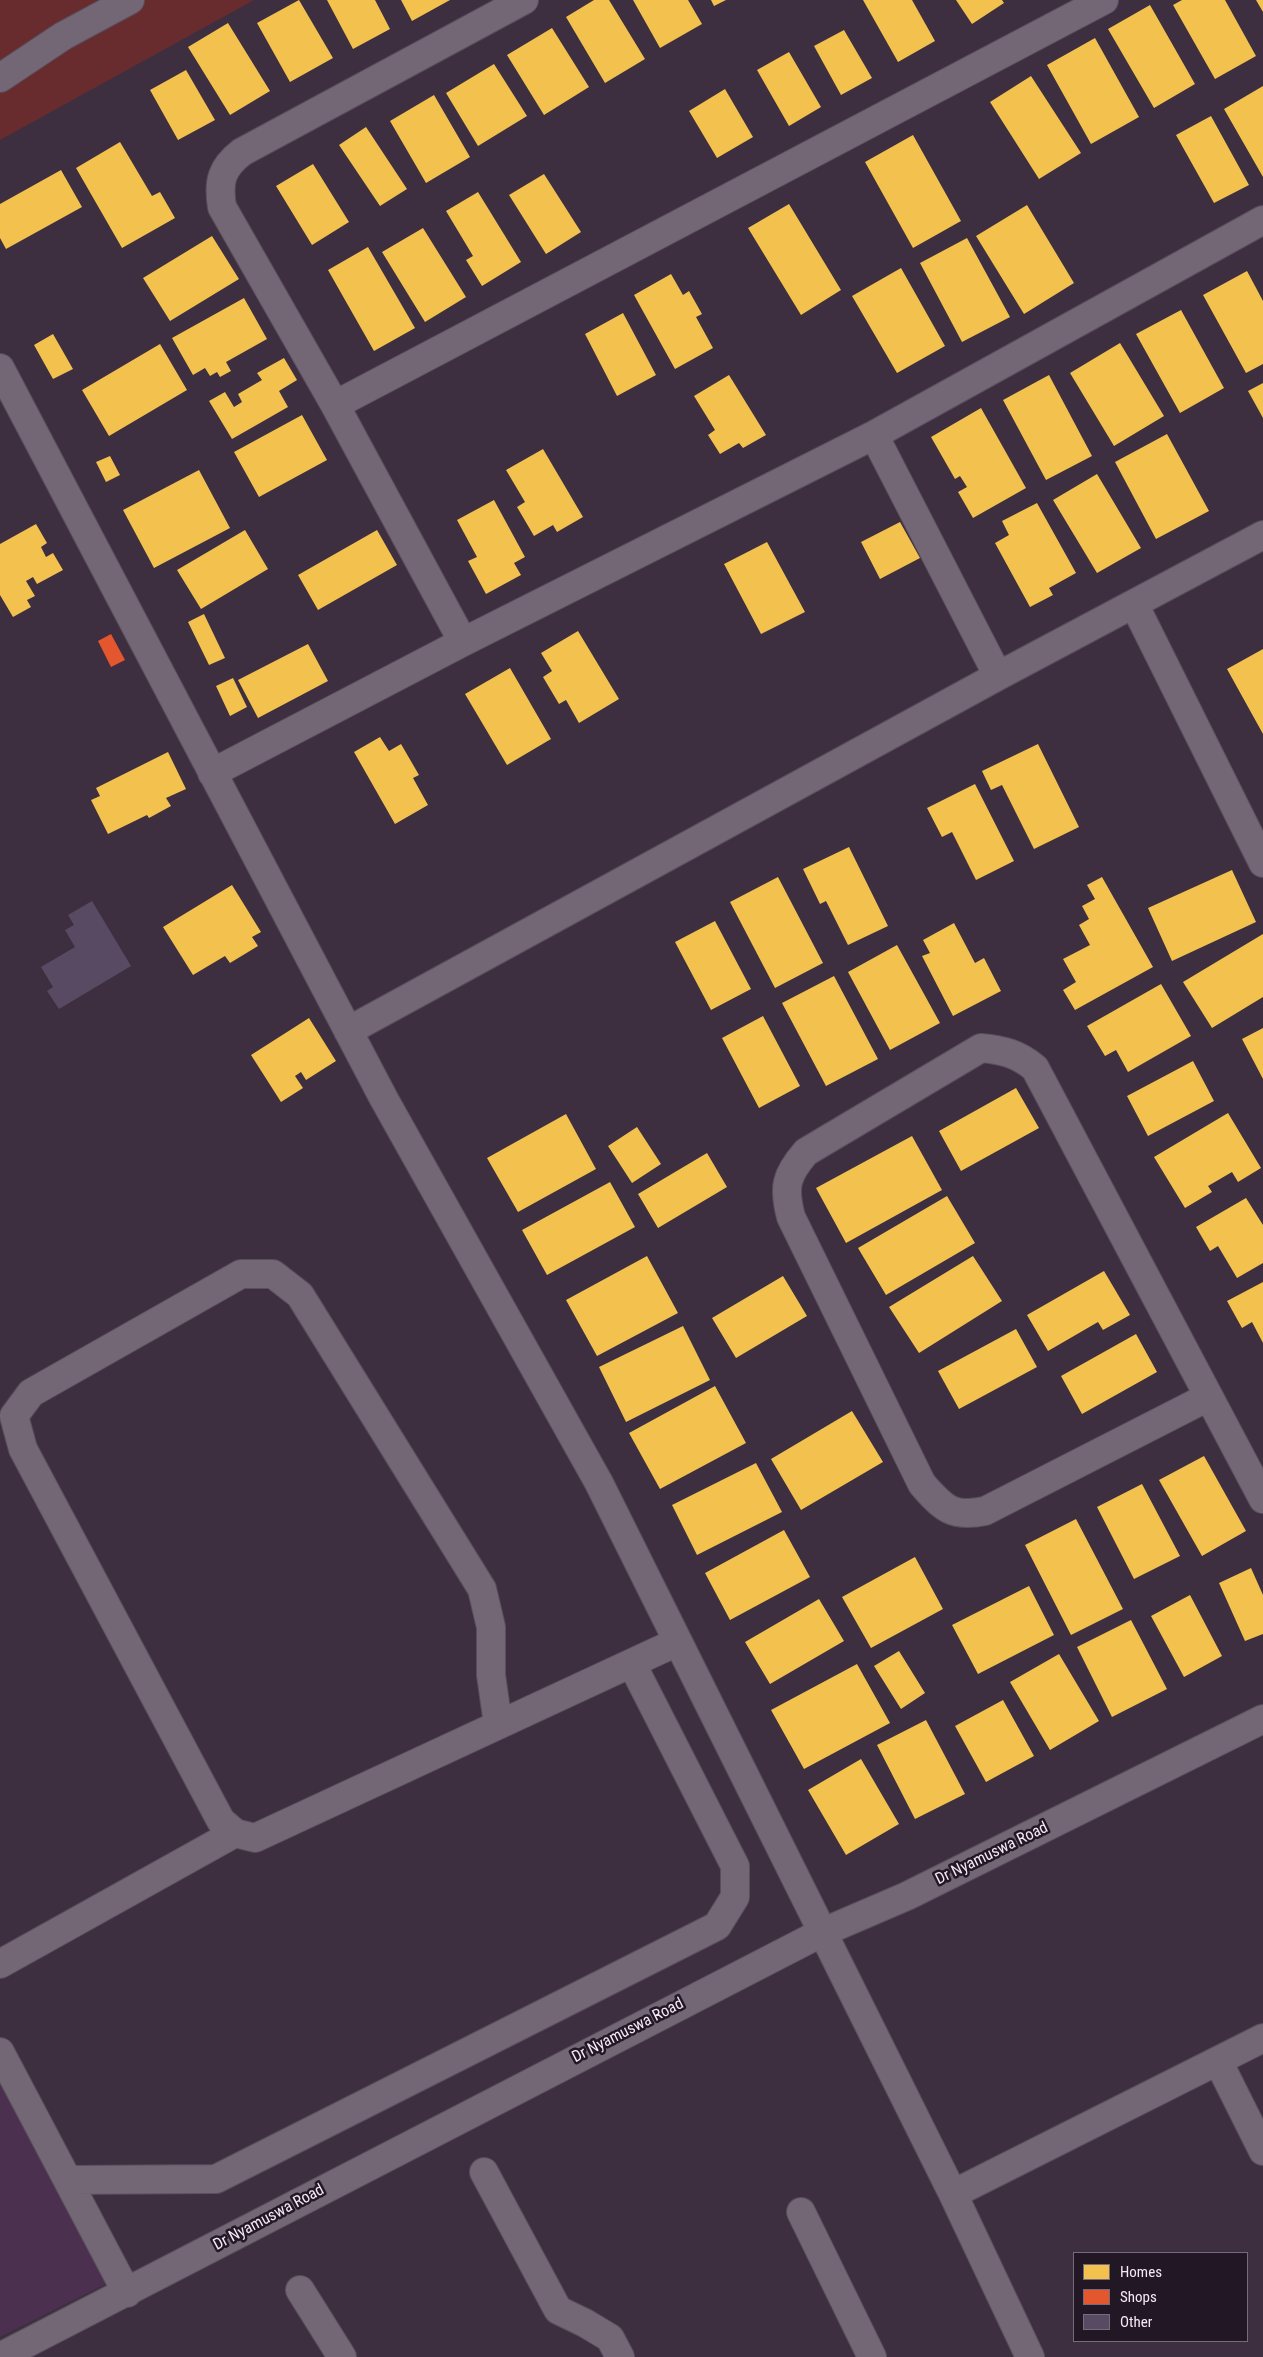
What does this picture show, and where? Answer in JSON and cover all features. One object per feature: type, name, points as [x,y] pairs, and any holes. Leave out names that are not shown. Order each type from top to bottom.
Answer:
[{"type":"street","points":[[0,78],[63,36],[130,0]]},
{"type":"street","points":[[463,642],[335,405],[222,207],[220,190],[229,162],[242,152],[524,0]]},
{"type":"street","points":[[335,405],[1104,0]]},
{"type":"street","points":[[212,773],[463,642],[874,435],[1263,220]]},
{"type":"street","points":[[0,368],[348,1031],[599,1483],[953,2194],[1030,2357]]},
{"type":"street","points":[[874,435],[998,676]]},
{"type":"street","points":[[348,1031],[998,676],[1263,535]]},
{"type":"street","points":[[1134,604],[1263,863]]},
{"type":"street","points":[[1208,1397],[984,1511],[966,1515],[947,1509],[922,1484],[791,1217],[787,1202],[786,1183],[793,1167],[806,1152],[981,1048],[1004,1050],[1021,1056],[1035,1068],[1263,1498]]},
{"type":"street","points":[[498,1724],[491,1675],[490,1627],[482,1589],[300,1295],[273,1274],[241,1274],[31,1393],[14,1416],[23,1449],[220,1822],[235,1833],[255,1838],[678,1642]]},
{"type":"street","points":[[69,2180],[216,2178],[717,1926],[735,1898],[734,1866],[632,1664]]},
{"type":"street","name":"Dr Nyamuswa Road","points":[[0,2357],[127,2293],[559,2066],[821,1932],[907,1896],[1263,1719]]},
{"type":"street","points":[[0,1964],[235,1833]]},
{"type":"street","points":[[953,2194],[1263,2038]]},
{"type":"street","points":[[0,2052],[127,2293]]},
{"type":"street","points":[[1218,2061],[1263,2151]]},
{"type":"street","points":[[484,2172],[558,2310],[610,2338],[620,2357]]},
{"type":"street","points":[[801,2212],[872,2357]]},
{"type":"street","points":[[300,2290],[342,2357]]},
{"type":"shaded area","points":[[0,0],[254,0],[0,140]]},
{"type":"shaded area","points":[[0,2083],[109,2282],[0,2337]]},
{"type":"building: Homes","points":[[299,0],[333,58],[290,82],[257,23]]},
{"type":"building: Homes","points":[[327,0],[375,0],[390,29],[353,49]]},
{"type":"building: Homes","points":[[401,0],[450,0],[412,21]]},
{"type":"building: Homes","points":[[594,0],[609,0],[645,59],[605,83],[566,17]]},
{"type":"building: Homes","points":[[633,0],[688,0],[702,24],[660,48]]},
{"type":"building: Homes","points":[[711,0],[726,0],[714,6]]},
{"type":"building: Homes","points":[[863,0],[912,0],[935,41],[898,62]]},
{"type":"building: Homes","points":[[956,0],[1002,0],[1004,3],[972,24]]},
{"type":"building: Homes","points":[[1182,0],[1225,0],[1256,56],[1215,79],[1173,5]]},
{"type":"building: Homes","points":[[1256,0],[1263,0],[1263,12]]},
{"type":"building: Homes","points":[[1150,5],[1195,84],[1154,108],[1108,29]]},
{"type":"building: Homes","points":[[228,23],[270,91],[230,115],[188,47]]},
{"type":"building: Homes","points":[[552,28],[589,87],[544,115],[507,55]]},
{"type":"building: Homes","points":[[844,30],[872,78],[841,95],[814,46]]},
{"type":"building: Homes","points":[[1095,38],[1139,117],[1091,144],[1047,65]]},
{"type":"building: Homes","points":[[789,52],[821,107],[789,126],[757,70]]},
{"type":"building: Homes","points":[[494,64],[527,116],[478,146],[446,93]]},
{"type":"building: Homes","points":[[186,70],[215,120],[178,140],[150,90]]},
{"type":"building: Homes","points":[[1031,76],[1081,153],[1039,179],[990,102]]},
{"type":"building: Homes","points":[[1263,86],[1263,177],[1224,109]]},
{"type":"building: Homes","points":[[725,89],[753,137],[717,158],[689,111]]},
{"type":"building: Homes","points":[[434,95],[470,157],[426,183],[390,121]]},
{"type":"building: Homes","points":[[1211,116],[1249,185],[1214,203],[1176,135]]},
{"type":"building: Homes","points":[[366,127],[407,189],[380,206],[339,145]]},
{"type":"building: Homes","points":[[913,135],[961,221],[913,248],[865,162]]},
{"type":"building: Homes","points":[[120,142],[152,196],[160,192],[175,218],[122,248],[76,168]]},
{"type":"building: Homes","points":[[313,164],[349,222],[312,245],[276,186]]},
{"type":"building: Homes","points":[[61,170],[82,207],[6,249],[0,238],[0,204]]},
{"type":"building: Homes","points":[[544,174],[581,232],[546,254],[509,195]]},
{"type":"building: Homes","points":[[478,192],[521,262],[482,286],[466,260],[473,256],[446,211]]},
{"type":"building: Homes","points":[[789,204],[841,290],[801,315],[748,228]]},
{"type":"building: Homes","points":[[1027,205],[1074,283],[1024,314],[976,236]]},
{"type":"building: Homes","points":[[423,228],[466,297],[425,322],[382,252]]},
{"type":"building: Homes","points":[[212,236],[239,279],[170,321],[143,278]]},
{"type":"building: Homes","points":[[967,238],[1010,317],[962,342],[920,263]]},
{"type":"building: Homes","points":[[368,247],[415,328],[374,351],[328,270]]},
{"type":"building: Homes","points":[[901,268],[945,346],[897,373],[852,296]]},
{"type":"building: Homes","points":[[1247,271],[1263,301],[1263,364],[1246,373],[1203,295]]},
{"type":"building: Homes","points":[[671,274],[683,295],[689,291],[702,314],[696,317],[713,348],[675,369],[634,295]]},
{"type":"building: Homes","points":[[244,298],[267,339],[226,362],[231,371],[220,377],[217,372],[210,376],[205,368],[193,375],[172,338]]},
{"type":"building: Homes","points":[[1181,310],[1224,388],[1180,413],[1136,334]]},
{"type":"building: Homes","points":[[623,313],[656,375],[617,396],[585,334]]},
{"type":"building: Homes","points":[[53,334],[73,369],[53,379],[34,345]]},
{"type":"building: Homes","points":[[1120,343],[1164,416],[1114,446],[1070,373]]},
{"type":"building: Homes","points":[[160,344],[187,390],[109,436],[82,390]]},
{"type":"building: Homes","points":[[284,358],[297,380],[279,391],[288,407],[232,439],[209,401],[225,392],[234,407],[242,402],[238,394],[262,380],[257,373]]},
{"type":"building: Homes","points":[[729,375],[766,435],[743,448],[739,443],[720,454],[708,435],[715,430],[694,396]]},
{"type":"building: Homes","points":[[1049,375],[1092,456],[1046,480],[1003,400]]},
{"type":"building: Homes","points":[[1263,383],[1263,418],[1248,391]]},
{"type":"building: Homes","points":[[981,408],[1026,488],[973,518],[958,492],[967,487],[960,476],[955,479],[931,437]]},
{"type":"building: Homes","points":[[302,415],[327,460],[259,497],[234,452]]},
{"type":"building: Homes","points":[[1167,434],[1209,511],[1156,539],[1115,462]]},
{"type":"building: Homes","points":[[543,449],[583,517],[557,532],[553,525],[534,536],[517,507],[525,502],[506,470]]},
{"type":"building: Homes","points":[[110,456],[120,475],[106,482],[96,462]]},
{"type":"building: Homes","points":[[199,470],[230,528],[154,568],[123,510]]},
{"type":"building: Homes","points":[[1097,474],[1141,548],[1097,573],[1053,500]]},
{"type":"building: Homes","points":[[494,500],[525,557],[514,563],[521,575],[486,594],[468,561],[477,557],[457,520]]},
{"type":"building: Homes","points":[[1037,503],[1076,573],[1049,588],[1053,595],[1030,607],[995,543],[1009,535],[1002,521]]},
{"type":"building: Homes","points":[[900,522],[920,558],[880,579],[861,542]]},
{"type":"building: Homes","points":[[36,524],[47,543],[41,547],[46,557],[53,553],[63,570],[37,584],[33,577],[26,581],[35,596],[27,600],[31,607],[13,617],[0,595],[0,544]]},
{"type":"building: Homes","points":[[245,530],[268,569],[201,609],[177,570]]},
{"type":"building: Homes","points":[[377,530],[397,565],[318,610],[298,575]]},
{"type":"building: Homes","points":[[767,542],[805,612],[761,634],[724,564]]},
{"type":"building: Homes","points":[[204,614],[225,658],[209,665],[188,622]]},
{"type":"building: Homes","points":[[578,631],[619,699],[579,723],[566,700],[559,704],[543,677],[552,671],[541,653]]},
{"type":"building: Homes","points":[[308,644],[328,681],[258,718],[238,680]]},
{"type":"building: Homes","points":[[1263,649],[1263,734],[1227,669]]},
{"type":"building: Homes","points":[[510,668],[551,739],[507,765],[465,694]]},
{"type":"building: Homes","points":[[233,678],[247,707],[230,716],[216,686]]},
{"type":"building: Homes","points":[[380,737],[389,751],[401,744],[419,775],[413,778],[428,805],[395,824],[354,752]]},
{"type":"building: Homes","points":[[1038,744],[1079,827],[1034,849],[1002,785],[991,790],[982,771]]},
{"type":"building: Homes","points":[[168,752],[186,789],[166,798],[171,806],[149,818],[147,815],[108,834],[91,800],[100,796],[96,788]]},
{"type":"building: Homes","points":[[975,784],[1014,861],[976,880],[952,832],[942,837],[927,808]]},
{"type":"building: Homes","points":[[849,847],[888,926],[848,945],[826,901],[820,904],[803,869]]},
{"type":"building: Homes","points":[[1232,870],[1256,922],[1172,961],[1148,908]]},
{"type":"building: Homes","points":[[778,877],[823,963],[775,988],[730,902]]},
{"type":"building: Homes","points":[[1102,877],[1153,967],[1075,1010],[1063,990],[1076,982],[1063,959],[1090,945],[1079,925],[1089,919],[1082,906],[1095,899],[1087,885]]},
{"type":"building: Homes","points":[[232,885],[261,932],[252,937],[258,946],[230,963],[225,956],[193,975],[163,927]]},
{"type":"building: Homes","points":[[715,921],[751,989],[711,1010],[675,942]]},
{"type":"building: Homes","points":[[954,923],[975,963],[984,958],[1001,991],[953,1016],[922,956],[930,953],[923,940]]},
{"type":"building: Homes","points":[[1263,934],[1263,997],[1212,1028],[1183,982]]},
{"type":"building: Homes","points":[[897,945],[940,1023],[890,1050],[848,972]]},
{"type":"building: Homes","points":[[834,976],[878,1059],[826,1086],[782,1003]]},
{"type":"building: Homes","points":[[1161,984],[1191,1036],[1128,1072],[1116,1050],[1105,1056],[1087,1026]]},
{"type":"building: Homes","points":[[763,1016],[800,1086],[759,1108],[722,1038]]},
{"type":"building: Homes","points":[[309,1018],[336,1061],[306,1080],[301,1072],[295,1076],[303,1088],[281,1102],[251,1055]]},
{"type":"building: Homes","points":[[1263,1028],[1263,1079],[1242,1039]]},
{"type":"building: Homes","points":[[1193,1061],[1214,1101],[1148,1136],[1127,1096]]},
{"type":"building: Homes","points":[[1016,1088],[1039,1128],[961,1171],[939,1131]]},
{"type":"building: Homes","points":[[1228,1113],[1261,1168],[1238,1182],[1232,1172],[1208,1186],[1212,1192],[1185,1208],[1154,1157]]},
{"type":"building: Homes","points":[[566,1114],[596,1169],[518,1212],[487,1158]]},
{"type":"building: Homes","points":[[637,1127],[661,1164],[632,1183],[608,1146]]},
{"type":"building: Homes","points":[[912,1136],[942,1190],[846,1243],[816,1188]]},
{"type":"building: Homes","points":[[707,1153],[727,1187],[658,1228],[638,1194]]},
{"type":"building: Homes","points":[[610,1182],[635,1227],[547,1275],[522,1230]]},
{"type":"building: Homes","points":[[947,1196],[975,1243],[886,1295],[858,1248]]},
{"type":"building: Homes","points":[[1246,1198],[1263,1225],[1263,1263],[1237,1278],[1218,1246],[1210,1251],[1196,1227]]},
{"type":"building: Homes","points":[[647,1256],[678,1313],[597,1356],[566,1300]]},
{"type":"building: Homes","points":[[973,1256],[1002,1301],[919,1353],[889,1307]]},
{"type":"building: Homes","points":[[1104,1271],[1130,1315],[1103,1330],[1098,1322],[1048,1351],[1027,1315]]},
{"type":"building: Homes","points":[[783,1276],[807,1316],[736,1358],[712,1318]]},
{"type":"building: Homes","points":[[1263,1282],[1263,1343],[1252,1322],[1242,1328],[1227,1301]]},
{"type":"building: Homes","points":[[683,1326],[710,1380],[626,1422],[599,1367]]},
{"type":"building: Homes","points":[[1016,1329],[1037,1367],[959,1409],[938,1371]]},
{"type":"building: Homes","points":[[1136,1334],[1157,1372],[1082,1414],[1061,1376]]},
{"type":"building: Homes","points":[[715,1386],[746,1443],[660,1489],[629,1433]]},
{"type":"building: Homes","points":[[852,1411],[883,1462],[801,1510],[771,1459]]},
{"type":"building: Homes","points":[[1204,1456],[1246,1531],[1202,1556],[1159,1480]]},
{"type":"building: Homes","points":[[756,1463],[782,1512],[697,1555],[672,1505]]},
{"type":"building: Homes","points":[[1142,1484],[1180,1556],[1134,1579],[1097,1507]]},
{"type":"building: Homes","points":[[1076,1519],[1123,1609],[1071,1635],[1025,1545]]},
{"type":"building: Homes","points":[[784,1530],[810,1577],[730,1620],[705,1573]]},
{"type":"building: Homes","points":[[915,1557],[943,1609],[871,1648],[842,1597]]},
{"type":"building: Homes","points":[[1251,1568],[1263,1595],[1263,1634],[1245,1641],[1219,1583]]},
{"type":"building: Homes","points":[[1029,1586],[1054,1635],[978,1674],[952,1625]]},
{"type":"building: Homes","points":[[1190,1595],[1222,1656],[1184,1677],[1151,1616]]},
{"type":"building: Homes","points":[[819,1599],[844,1641],[770,1684],[745,1642]]},
{"type":"building: Homes","points":[[1131,1620],[1167,1689],[1112,1717],[1077,1647]]},
{"type":"building: Homes","points":[[899,1651],[925,1693],[901,1709],[874,1666]]},
{"type":"building: Homes","points":[[1059,1654],[1099,1721],[1050,1750],[1010,1682]]},
{"type":"building: Homes","points":[[857,1664],[890,1723],[804,1769],[771,1710]]},
{"type":"building: Homes","points":[[1003,1700],[1034,1756],[986,1782],[955,1726]]},
{"type":"building: Homes","points":[[926,1720],[965,1794],[915,1819],[877,1745]]},
{"type":"building: Homes","points":[[861,1759],[899,1824],[846,1855],[808,1790]]},
{"type":"building: Shops","points":[[111,634],[125,660],[111,667],[98,641]]},
{"type":"building: Other","points":[[92,901],[131,966],[59,1009],[47,991],[53,987],[41,967],[75,947],[65,930],[74,925],[68,915]]}]
